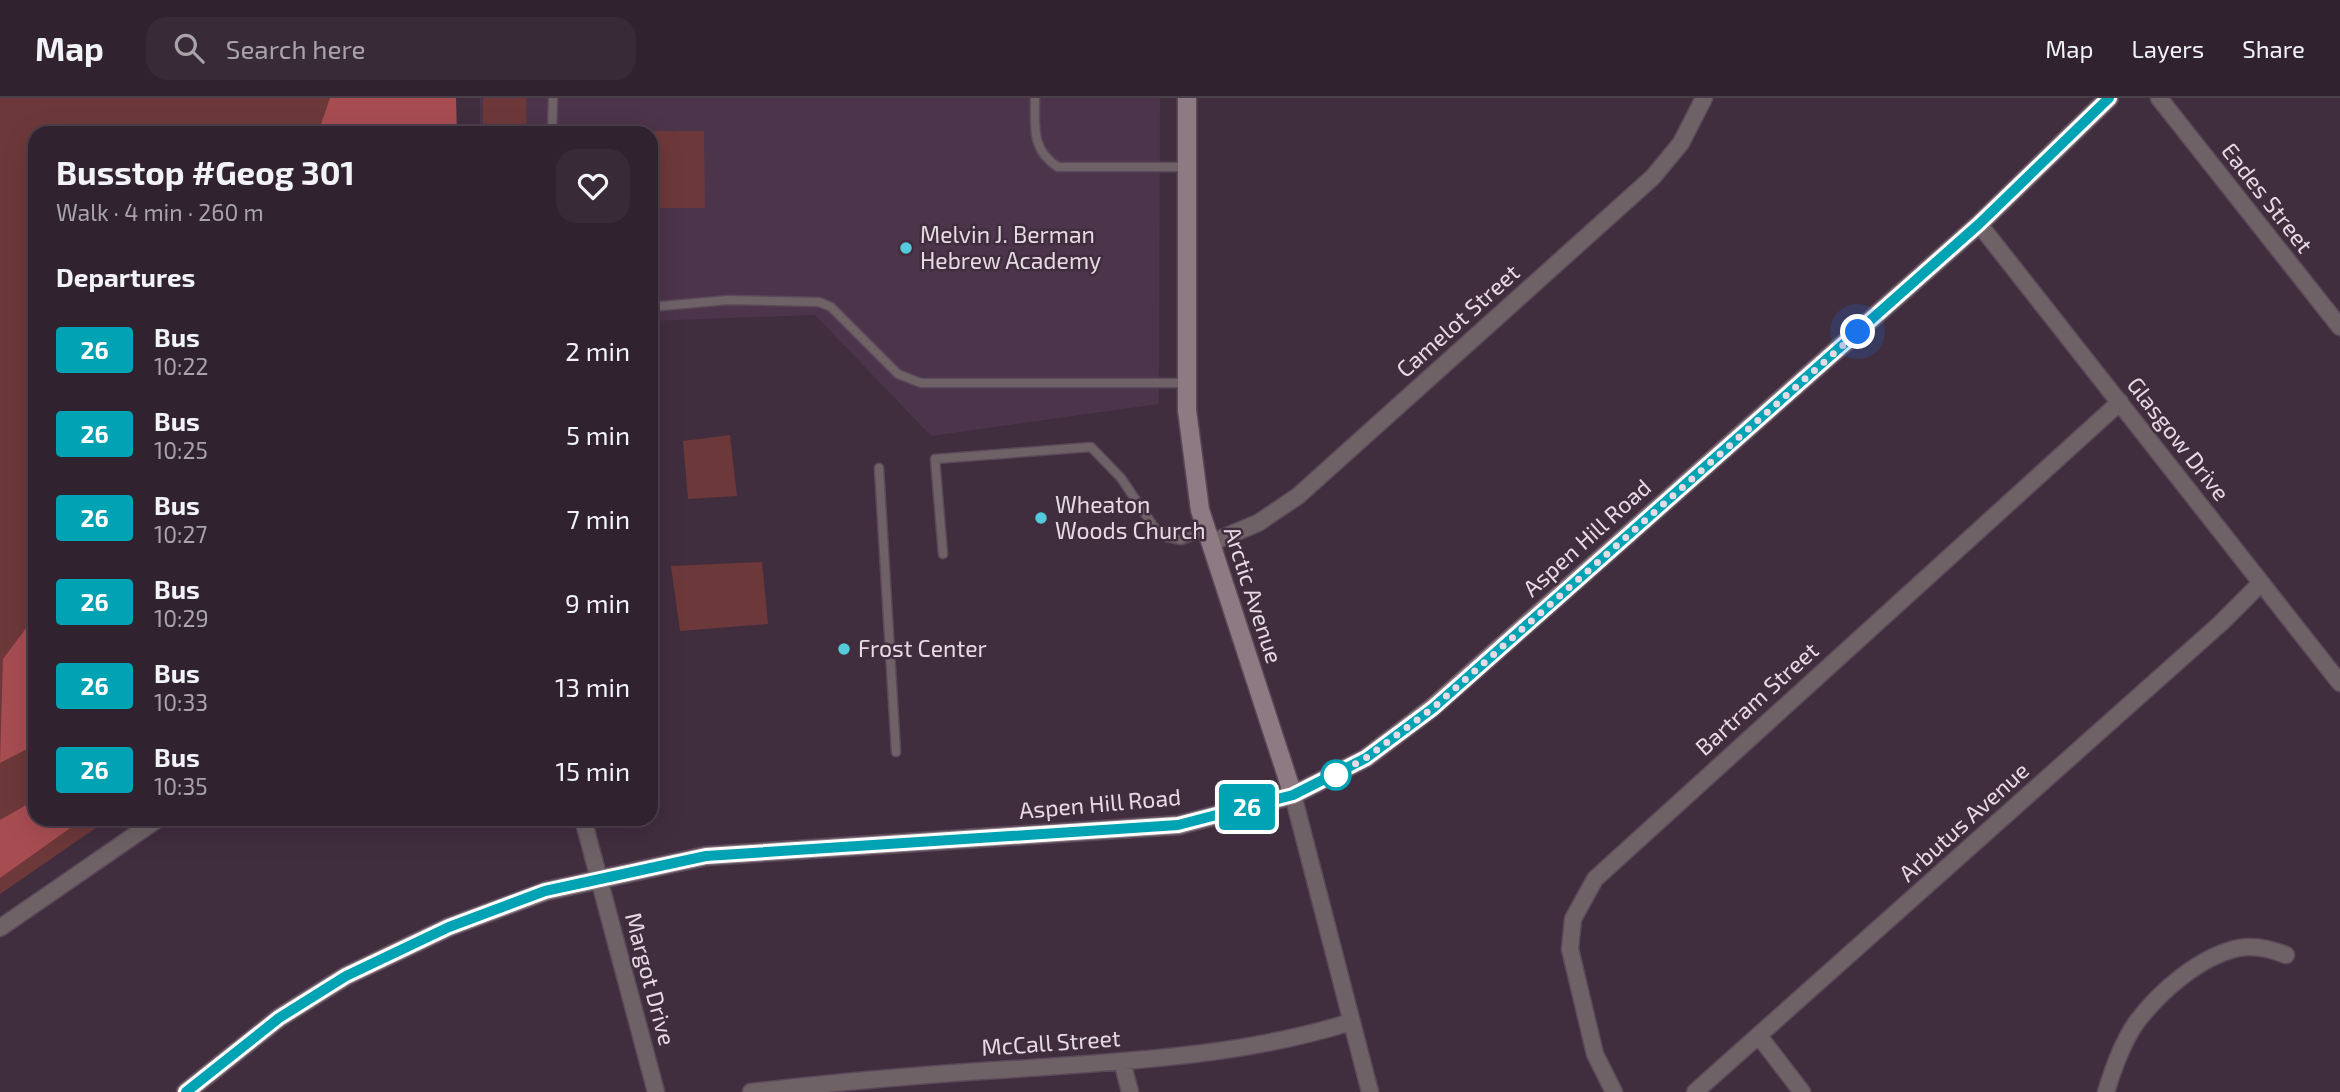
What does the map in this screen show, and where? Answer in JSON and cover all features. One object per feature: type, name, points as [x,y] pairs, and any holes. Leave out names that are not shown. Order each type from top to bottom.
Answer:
[{"type":"street","name":"Arctic Avenue","points":[[1187,98],[1187,410],[1200,510],[1293,795],[1370,1092]]},
{"type":"street","name":"Camelot Street","points":[[1208,537],[1258,523],[1298,496],[1643,186],[1681,143],[1704,98]]},
{"type":"street","name":"Aspen Hill Road","points":[[186,1092],[279,1018],[346,976],[449,927],[545,891],[706,856],[1178,825],[1293,795],[1366,758],[1433,708],[1979,224],[2109,98]]},
{"type":"street","name":"Eades Street","points":[[2159,98],[2340,327]]},
{"type":"street","name":"Glasgow Drive","points":[[1979,224],[2340,683]]},
{"type":"street","name":"Bartram Street","points":[[1614,1092],[1595,1055],[1570,949],[1573,919],[1595,879],[2120,402]]},
{"type":"street","name":"Arbutus Avenue","points":[[1695,1092],[2221,623],[2261,583]]},
{"type":"street","points":[[0,928],[148,826]]},
{"type":"street","name":"Margot Drive","points":[[585,826],[656,1092]]},
{"type":"street","points":[[2106,1092],[2115,1065],[2135,1024],[2165,992],[2198,965],[2239,948],[2268,948],[2286,955]]},
{"type":"street","name":"McCall Street","points":[[751,1092],[891,1084],[1235,1050],[1293,1040],[1351,1022]]},
{"type":"street","points":[[1759,1036],[1802,1092]]},
{"type":"street","points":[[1122,1061],[1130,1092]]},
{"type":"lane","points":[[552,126],[553,98]]},
{"type":"lane","points":[[1035,98],[1037,148],[1046,160],[1058,167],[1187,167]]},
{"type":"lane","points":[[658,306],[728,300],[819,302],[831,307],[898,374],[921,383],[1187,383]]},
{"type":"lane","points":[[943,554],[935,459],[1091,447],[1121,478],[1154,527],[1167,537],[1181,540],[1208,537]]},
{"type":"lane","points":[[880,468],[896,752]]},
{"type":"shaded area","points":[[0,98],[442,98],[444,126],[28,126],[28,826],[99,826],[0,894]]},
{"type":"shaded area","points":[[330,98],[456,98],[457,126],[320,126]]},
{"type":"shaded area","name":"Melvin J. Berman Hebrew Academy","points":[[480,98],[1160,98],[1159,404],[931,436],[815,315],[658,321],[658,126],[480,126]]},
{"type":"shaded area","points":[[483,98],[526,98],[526,126],[483,126]]},
{"type":"shaded area","points":[[658,131],[704,131],[705,208],[658,208]]},
{"type":"shaded area","points":[[730,435],[737,496],[688,499],[683,441]]},
{"type":"shaded area","points":[[762,562],[768,624],[680,631],[671,566]]},
{"type":"shaded area","points":[[28,625],[28,749],[0,763],[3,659]]},
{"type":"shaded area","points":[[28,804],[28,826],[73,826],[0,878],[0,820]]},
{"type":"bus line","name":"26","points":[[186,1092],[279,1018],[346,976],[449,927],[545,891],[706,856],[1178,825],[1293,795],[1347,770],[1433,708],[1979,224],[2109,98]]},
{"type":"place","name":"Melvin J. Berman Hebrew Academy","points":[[906,248]]},
{"type":"place","name":"Wheaton Woods Church","points":[[1041,518]]},
{"type":"place","name":"Frost Center","points":[[844,649]]},
{"type":"route","points":[[1336,775],[1329,778],[1366,758],[1433,708],[1858,332]]}]
